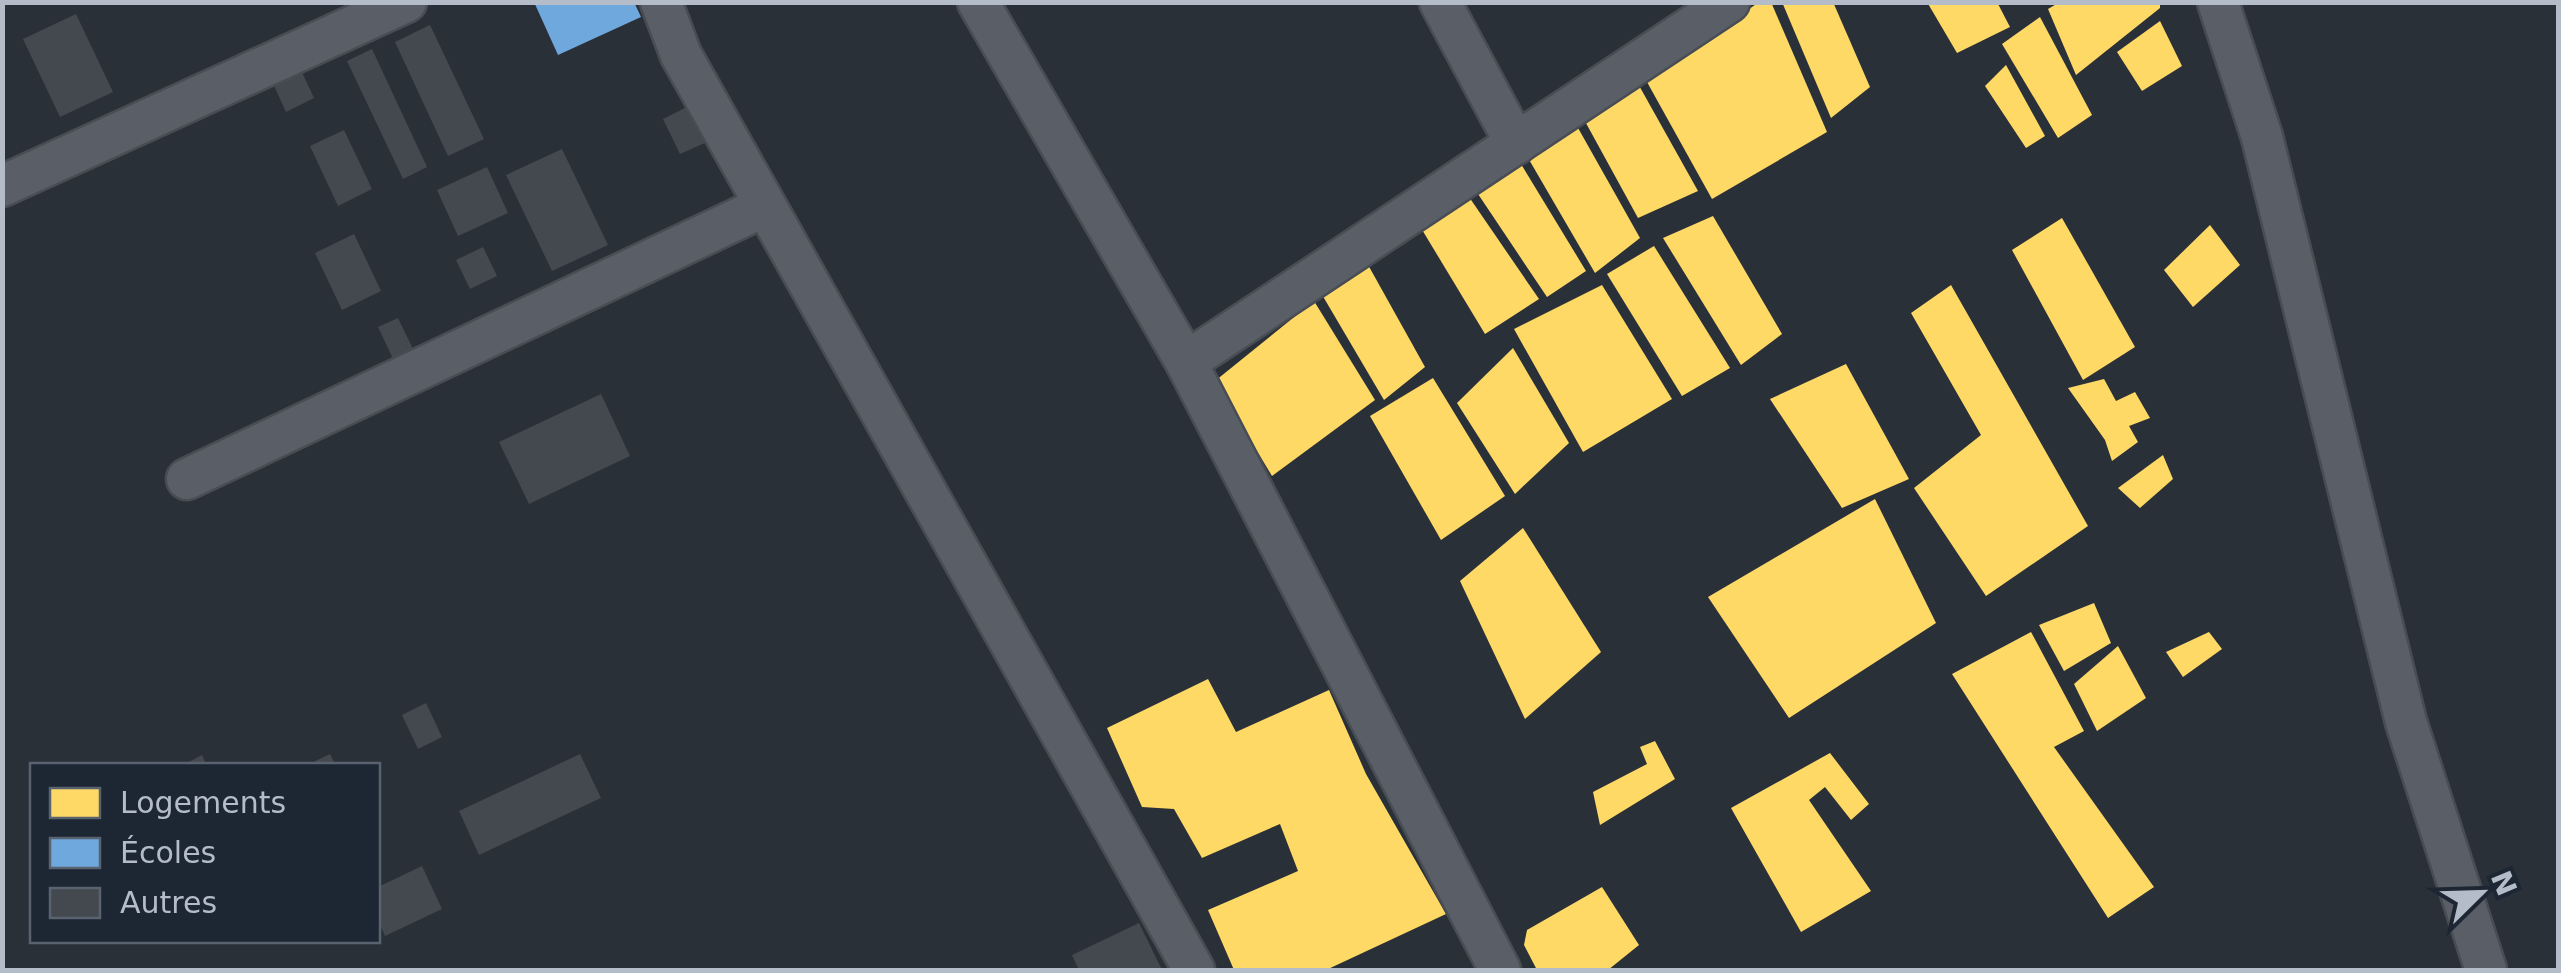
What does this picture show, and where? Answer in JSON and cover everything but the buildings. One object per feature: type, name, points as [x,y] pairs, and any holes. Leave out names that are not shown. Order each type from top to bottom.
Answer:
[{"type":"street","points":[[2,186],[406,2]]},
{"type":"street","points":[[661,2],[681,55],[1194,970]]},
{"type":"street","points":[[978,2],[1186,362],[1500,970]]},
{"type":"street","points":[[1440,2],[1516,144]]},
{"type":"street","points":[[1186,362],[1730,2]]},
{"type":"street","points":[[2218,2],[2262,137],[2406,722],[2486,970]]},
{"type":"street","points":[[187,480],[765,206]]}]
